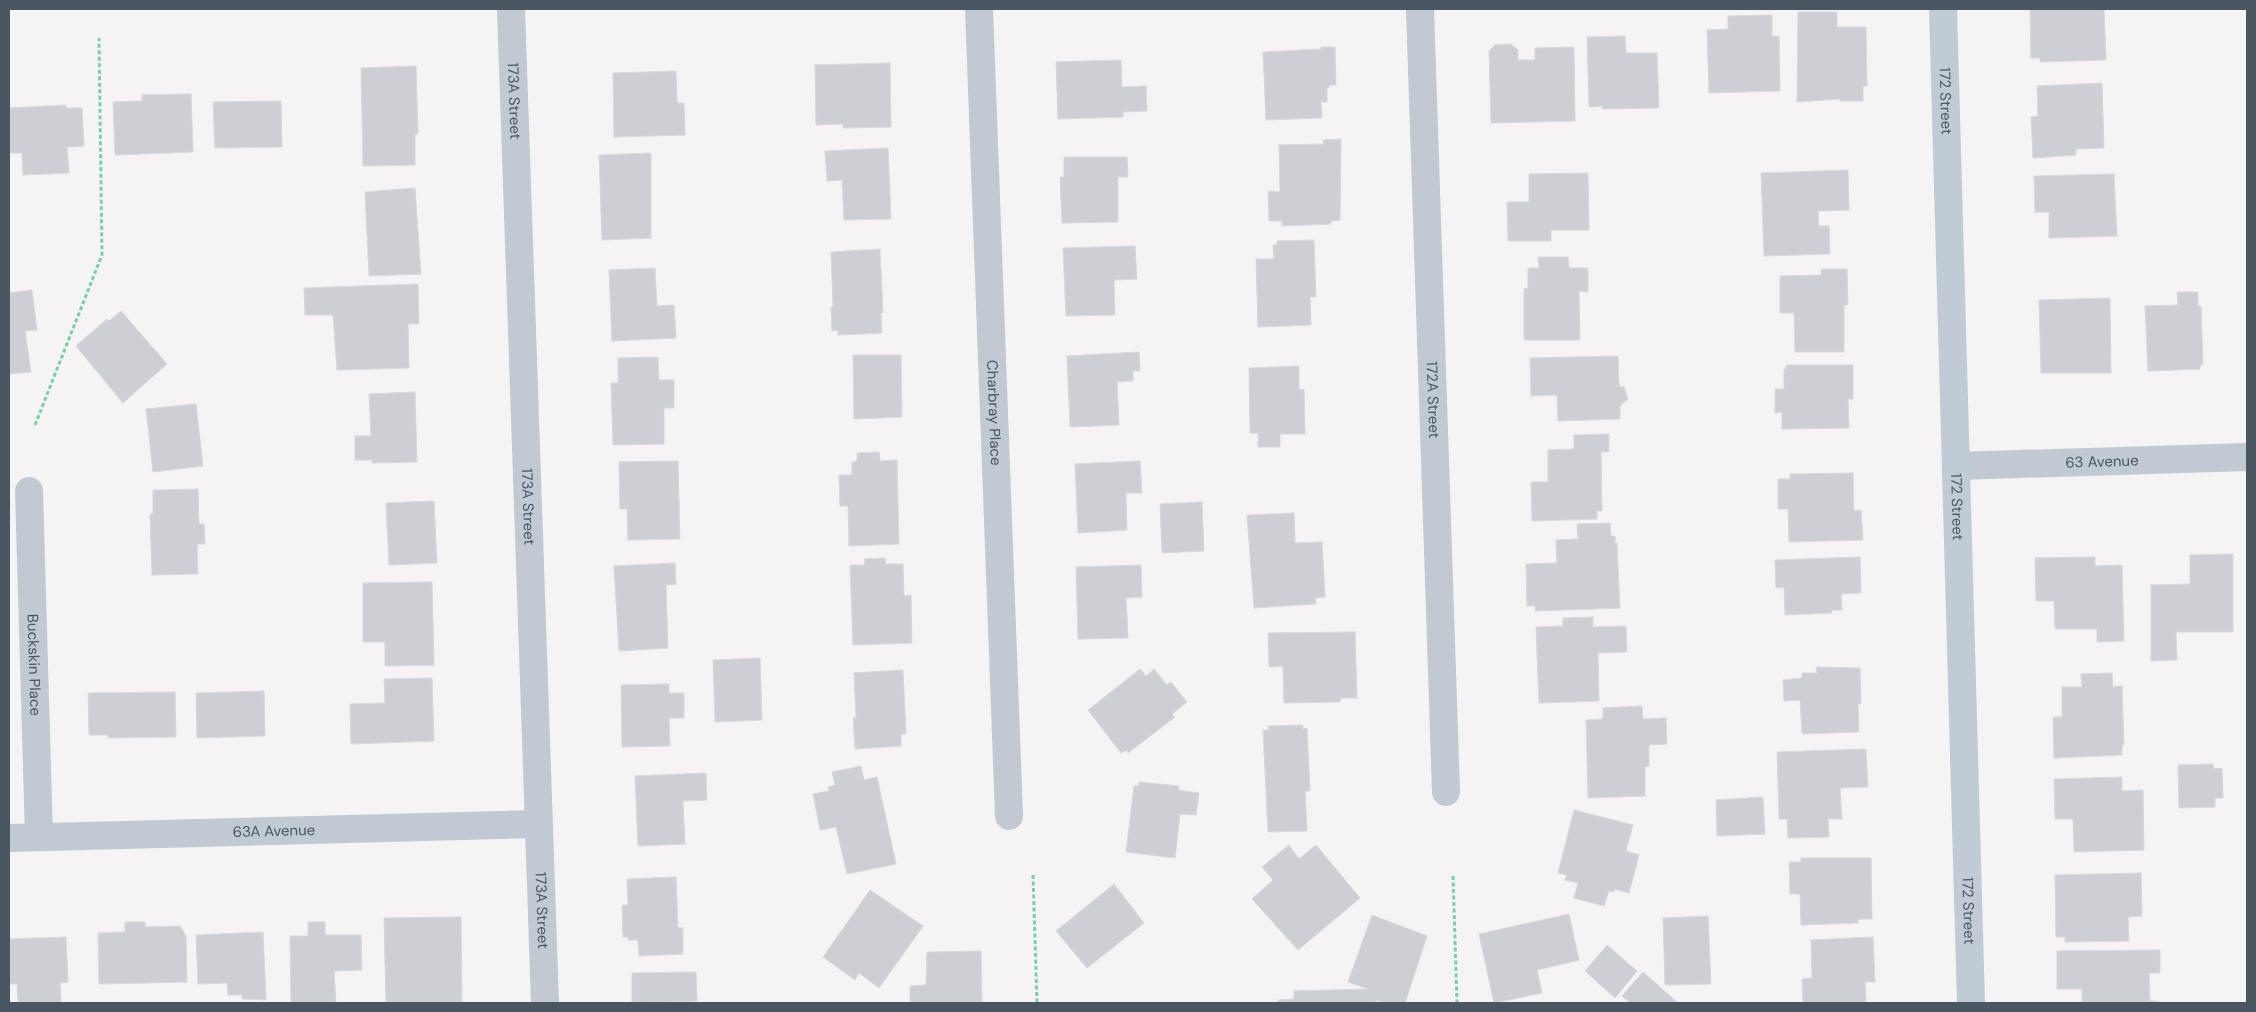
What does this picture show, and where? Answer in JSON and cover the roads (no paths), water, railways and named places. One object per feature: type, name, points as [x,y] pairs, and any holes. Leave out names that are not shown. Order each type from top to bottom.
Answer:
[{"type":"street","name":"173A Street","points":[[511,9],[545,1003]]},
{"type":"street","name":"Charbray Place","points":[[979,9],[1009,816]]},
{"type":"street","name":"172A Street","points":[[1420,9],[1446,792]]},
{"type":"street","name":"172 Street","points":[[1942,9],[1957,466],[1971,1003]]},
{"type":"street","name":"63 Avenue","points":[[1957,466],[2247,457]]},
{"type":"street","name":"Buckskin Place","points":[[29,491],[39,837]]},
{"type":"street","name":"63A Avenue","points":[[9,838],[539,824]]}]
